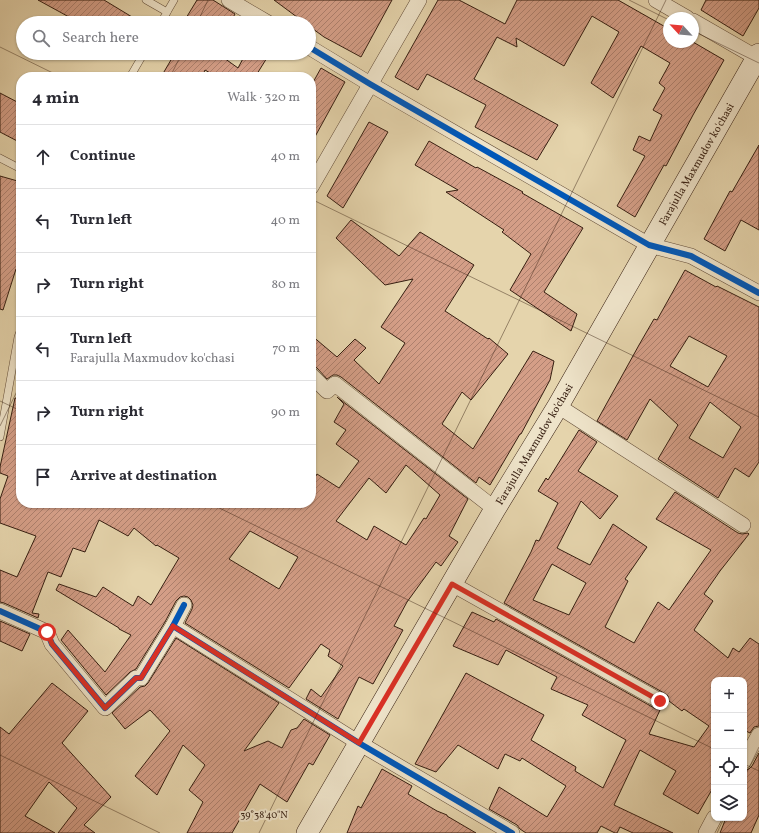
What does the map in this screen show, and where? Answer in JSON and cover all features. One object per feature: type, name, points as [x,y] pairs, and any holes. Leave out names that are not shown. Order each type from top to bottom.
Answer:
[{"type":"main road","name":"Farajulla Maxmudov ko'chasi","points":[[307,833],[558,406],[758,57]]},
{"type":"street","points":[[229,0],[256,16]]},
{"type":"street","points":[[316,178],[419,0]]},
{"type":"street","points":[[656,0],[677,12]]},
{"type":"street","points":[[699,24],[758,57]]},
{"type":"street","points":[[316,51],[649,245],[691,256],[759,293]]},
{"type":"street","points":[[316,380],[327,391],[335,384],[496,510]]},
{"type":"street","points":[[558,406],[743,525]]},
{"type":"street","points":[[452,584],[660,701]]},
{"type":"street","points":[[0,611],[47,632],[52,644],[105,708],[136,678],[141,678],[184,605]]},
{"type":"street","points":[[173,626],[359,743],[512,833]]},
{"type":"street","points":[[747,756],[759,736]]},
{"type":"street","points":[[706,833],[712,821]]},
{"type":"lane","points":[[146,0],[167,12]]},
{"type":"lane","points":[[165,16],[174,0]]},
{"type":"lane","points":[[133,72],[140,60]]},
{"type":"lane","points":[[0,158],[16,166]]},
{"type":"lane","points":[[0,437],[16,349]]},
{"type":"building","points":[[38,0],[104,0],[130,16],[67,16]]},
{"type":"building","points":[[197,0],[213,0],[235,14],[234,16],[187,16]]},
{"type":"building","points":[[274,0],[392,0],[361,57],[316,31],[316,16],[296,16]]},
{"type":"building","points":[[438,0],[459,0],[505,24],[517,0],[618,0],[663,26],[663,48],[699,48],[699,45],[724,60],[666,166],[664,165],[635,217],[617,206],[645,156],[633,150],[639,136],[650,141],[662,115],[653,110],[665,88],[659,83],[670,63],[641,46],[613,98],[591,83],[619,32],[592,16],[564,66],[516,38],[517,47],[497,37],[474,79],[558,125],[537,160],[475,127],[486,105],[427,74],[418,90],[395,77]]},
{"type":"building","points":[[706,0],[759,0],[759,8],[743,36],[701,10]]},
{"type":"building","points":[[171,60],[227,60],[238,68],[242,60],[266,60],[258,72],[208,72],[205,70],[204,72],[164,72]]},
{"type":"building","points":[[321,68],[345,82],[316,135],[316,77]]},
{"type":"building","points":[[0,93],[16,101],[16,140],[0,132]]},
{"type":"building","points":[[369,122],[388,132],[343,208],[327,196]]},
{"type":"building","points":[[429,141],[476,168],[477,167],[523,192],[522,193],[583,228],[544,292],[577,314],[571,331],[510,290],[531,254],[502,232],[504,230],[446,192],[458,190],[415,165]]},
{"type":"building","points":[[759,145],[759,230],[741,220],[725,251],[704,239],[730,191],[732,192]]},
{"type":"building","points":[[0,176],[16,181],[16,269],[3,310],[0,309]]},
{"type":"building","points":[[351,220],[399,256],[420,232],[474,265],[445,311],[488,339],[489,338],[508,354],[471,400],[462,392],[442,424],[473,449],[533,351],[554,361],[550,380],[521,434],[490,485],[479,477],[476,483],[341,377],[333,375],[327,379],[316,367],[316,339],[337,357],[355,339],[366,348],[354,360],[379,384],[405,343],[381,327],[413,279],[385,285],[336,238]]},
{"type":"building","points":[[685,270],[716,287],[717,286],[759,307],[759,462],[749,477],[735,468],[718,498],[658,459],[678,425],[650,399],[627,440],[597,421],[654,319],[657,320]],"holes":[[[689,336],[727,356],[708,387],[670,366]],[[710,402],[741,427],[723,458],[689,438]]]},
{"type":"building","points":[[337,397],[468,499],[449,536],[458,542],[441,566],[436,562],[407,602],[394,626],[403,630],[373,684],[359,677],[338,719],[306,699],[311,689],[321,697],[343,666],[328,656],[330,650],[321,644],[289,688],[185,623],[193,605],[188,597],[184,596],[180,597],[176,601],[136,669],[130,672],[106,695],[61,640],[68,630],[105,672],[131,635],[56,590],[59,584],[96,597],[103,587],[133,606],[138,596],[151,605],[179,558],[157,545],[156,546],[134,528],[128,536],[99,520],[85,552],[73,548],[61,577],[48,572],[32,613],[39,614],[38,618],[0,602],[0,570],[17,577],[36,536],[0,523],[0,499],[8,476],[0,473],[0,467],[15,398],[16,508],[316,508],[317,474],[339,488],[359,461],[336,444],[346,430],[334,422],[344,404]],"holes":[[[406,465],[440,495],[426,519],[424,518],[406,545],[374,526],[367,540],[336,521],[369,478],[386,493]],[[250,531],[298,557],[279,589],[229,559]]]},
{"type":"building","points":[[579,430],[597,442],[578,471],[618,496],[600,519],[581,501],[557,548],[590,565],[613,524],[647,547],[625,579],[628,581],[605,627],[634,643],[658,602],[669,610],[711,550],[656,519],[675,492],[738,533],[749,534],[704,594],[713,601],[694,630],[728,658],[733,648],[739,652],[750,638],[759,644],[759,726],[754,727],[750,733],[747,732],[747,677],[711,677],[711,791],[698,814],[663,794],[676,771],[640,750],[614,805],[673,833],[633,833],[620,827],[617,833],[615,833],[601,826],[597,833],[526,833],[517,825],[489,809],[499,787],[547,817],[566,786],[522,758],[520,761],[505,754],[498,769],[458,745],[436,772],[415,764],[466,673],[544,715],[531,740],[576,767],[575,771],[603,788],[626,740],[582,715],[588,705],[551,689],[557,677],[506,650],[498,665],[453,646],[472,612],[494,622],[496,619],[660,710],[649,734],[694,747],[709,726],[684,709],[682,711],[669,701],[668,696],[664,693],[504,603],[536,540],[539,541],[558,503],[538,491],[546,478],[548,480]],"holes":[[[552,564],[586,583],[569,615],[533,600]]]},
{"type":"building","points":[[0,621],[30,634],[22,651],[0,641]]},
{"type":"building","points":[[176,638],[279,703],[244,751],[268,741],[282,748],[291,730],[297,728],[304,719],[330,735],[313,765],[309,763],[287,802],[260,784],[232,833],[187,833],[203,802],[189,790],[205,765],[183,745],[157,795],[135,776],[170,731],[150,710],[125,729],[112,713],[140,687],[145,686],[148,683]]},
{"type":"building","points":[[52,683],[88,711],[62,743],[111,797],[84,825],[95,833],[58,833],[77,808],[49,782],[25,816],[55,833],[0,833],[0,727],[9,734]]},
{"type":"building","points":[[759,753],[759,815],[751,833],[720,833],[725,821],[747,821],[747,770],[752,766]]},
{"type":"building","points":[[382,769],[412,786],[408,794],[476,833],[347,833],[358,806],[361,808]]},
{"type":"cycle path","points":[[316,51],[649,245],[691,256],[759,293]]},
{"type":"cycle path","points":[[184,605],[173,626],[359,743],[512,833]]},
{"type":"cycle path","points":[[0,611],[47,632],[52,644],[105,708],[136,678],[141,678],[173,626]]},
{"type":"route","points":[[47,632],[52,644],[105,708],[136,678],[141,678],[173,626],[359,743],[452,584],[660,701]]}]
